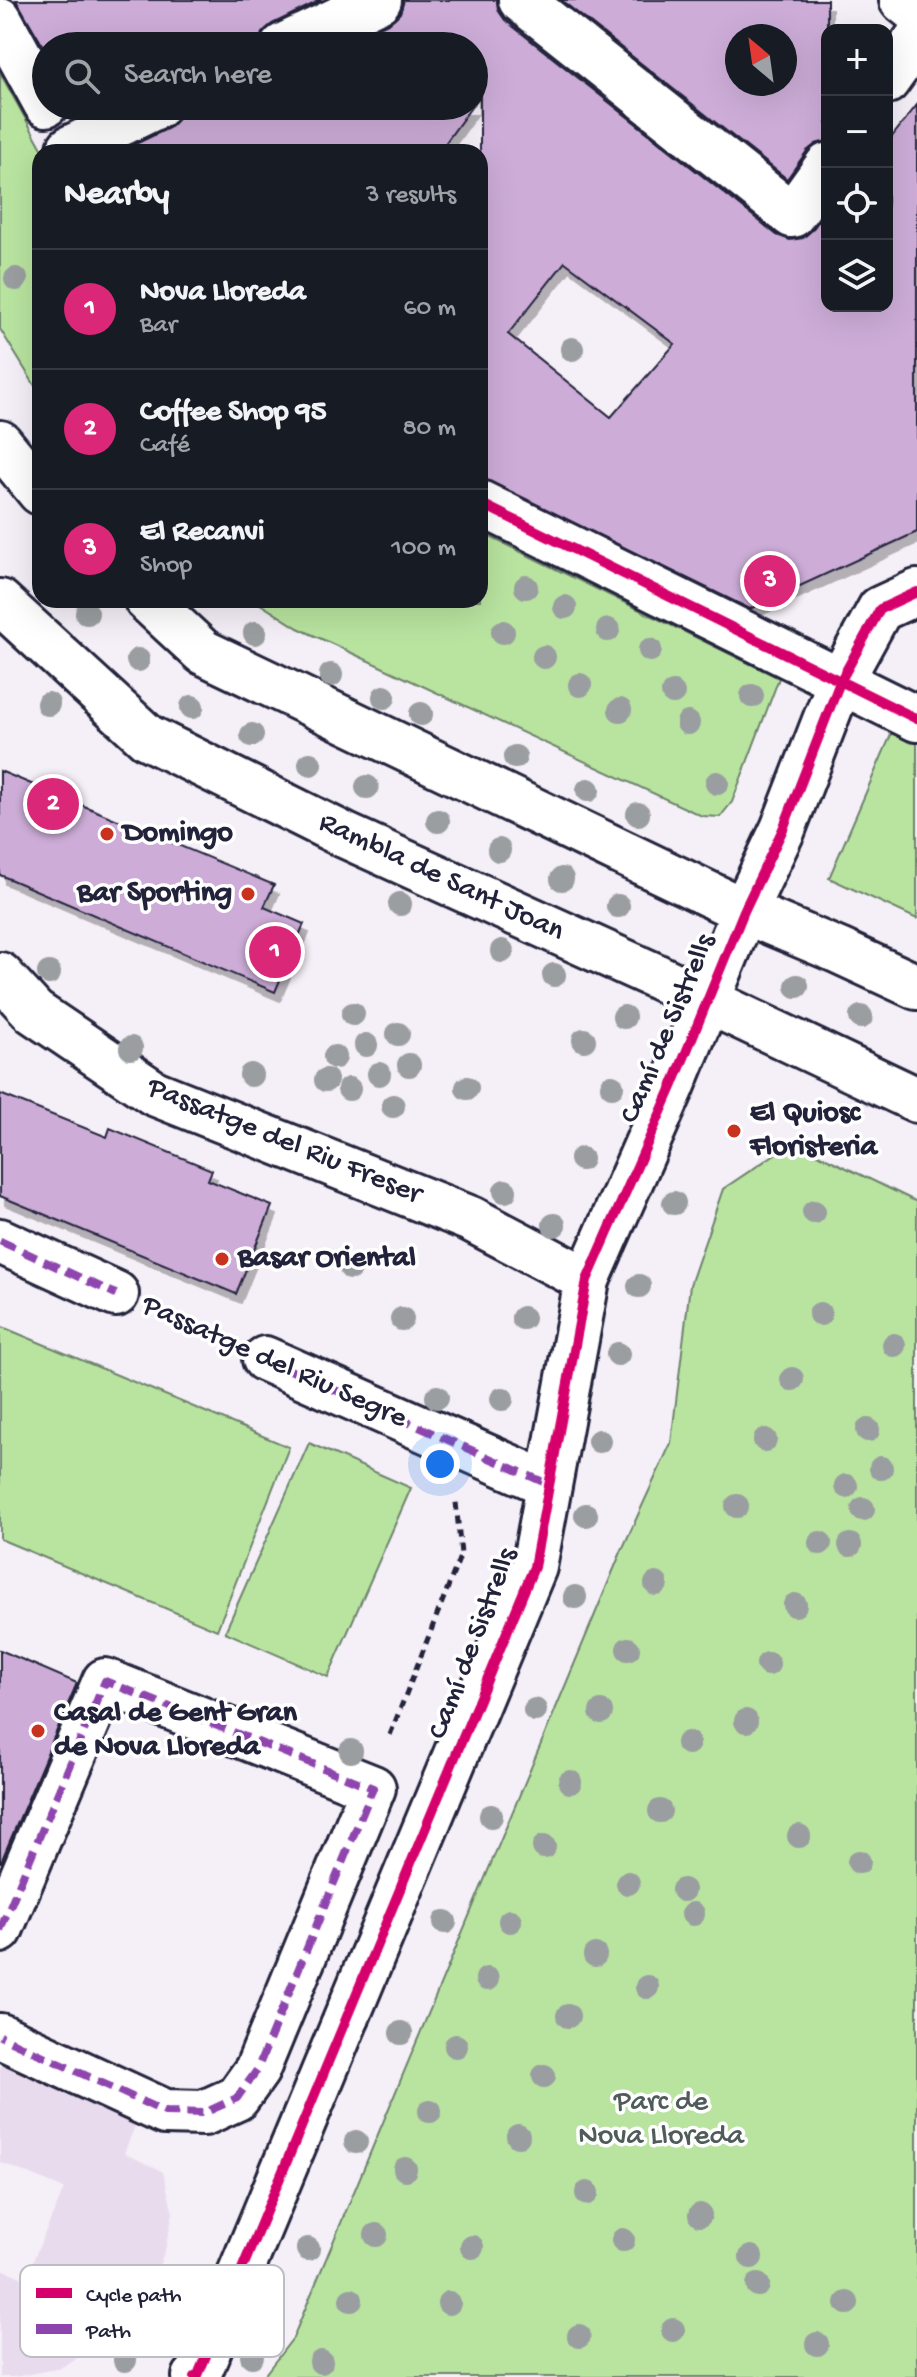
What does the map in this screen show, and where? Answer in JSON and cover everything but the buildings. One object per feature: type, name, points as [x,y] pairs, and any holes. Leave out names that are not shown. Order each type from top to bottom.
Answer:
[{"type":"street","points":[[312,32],[379,0]]},
{"type":"street","points":[[521,0],[792,215],[826,168]]},
{"type":"street","points":[[902,0],[917,12]]},
{"type":"street","points":[[0,20],[32,79]]},
{"type":"street","points":[[893,73],[917,39]]},
{"type":"street","points":[[54,120],[68,144]]},
{"type":"street","points":[[83,144],[130,120]]},
{"type":"street","points":[[0,443],[32,482]]},
{"type":"street","points":[[488,507],[917,719]]},
{"type":"street","name":"Camí de Sistrells","points":[[244,2265],[534,1567],[587,1280],[672,1087],[744,911],[783,829],[840,682],[880,609],[917,592]]},
{"type":"street","name":"Rambla de Sant Joan","points":[[0,602],[147,737],[354,840],[707,1000],[917,1100]]},
{"type":"street","points":[[156,608],[203,652],[744,911],[917,987]]},
{"type":"street","name":"Passatge del Riu Freser","points":[[0,975],[34,1012],[154,1093],[471,1219],[587,1280]]},
{"type":"street","name":"Passatge del Riu Segre","points":[[0,1241],[116,1294]]},
{"type":"street","name":"Passatge del Riu Segre","points":[[265,1359],[548,1484]]},
{"type":"street","points":[[0,1930],[105,1681],[373,1788],[257,2070],[237,2098],[204,2113],[165,2112],[0,2036]]},
{"type":"street","name":"Camí de Sistrells","points":[[195,2377],[205,2357]]},
{"type":"shaded area","points":[[0,2051],[141,2111],[124,2153],[163,2172],[173,2213],[159,2265],[31,2265],[64,2189],[0,2162]]},
{"type":"shaded area","points":[[0,2268],[20,2277],[20,2357],[79,2357],[60,2368],[0,2377]]},
{"type":"green space","points":[[0,73],[40,144],[32,144],[32,381],[0,329]]},
{"type":"green space","points":[[488,536],[779,678],[732,802],[720,817],[702,816],[298,628],[267,608],[488,608]]},
{"type":"green space","points":[[893,730],[917,742],[917,919],[829,878]]},
{"type":"green space","name":"Parc de Nova Lloreda","points":[[793,1142],[917,1202],[917,2377],[263,2377],[278,2357],[284,2357],[284,2350],[293,2338],[621,1552],[671,1443],[690,1285],[723,1189]]},
{"type":"green space","points":[[0,1326],[289,1447],[217,1630],[0,1539]]},
{"type":"green space","points":[[309,1443],[411,1488],[328,1677],[225,1632]]},
{"type":"marked path","points":[[0,1241],[116,1294]]},
{"type":"marked path","points":[[265,1359],[548,1484]]},
{"type":"marked path","points":[[0,1930],[105,1681],[373,1788],[257,2070],[237,2098],[204,2113],[165,2112],[0,2036]]},
{"type":"cycle path","points":[[488,507],[917,719]]},
{"type":"cycle path","points":[[244,2265],[534,1567],[587,1280],[672,1087],[744,911],[783,829],[840,682],[880,609],[917,592]]},
{"type":"cycle path","points":[[195,2377],[205,2357]]},
{"type":"place","name":"El Recanvi","points":[[770,581]]},
{"type":"place","name":"Coffee Shop 95","points":[[53,804]]},
{"type":"place","name":"Domingo","points":[[107,834]]},
{"type":"place","name":"Bar Sporting","points":[[248,894]]},
{"type":"place","name":"Nova Lloreda","points":[[275,952]]},
{"type":"place","name":"El Quiosc Floristeria","points":[[734,1131]]},
{"type":"place","name":"Basar Oriental","points":[[222,1259]]},
{"type":"place","name":"Casal de Gent Gran de Nova Lloreda","points":[[38,1731]]}]
